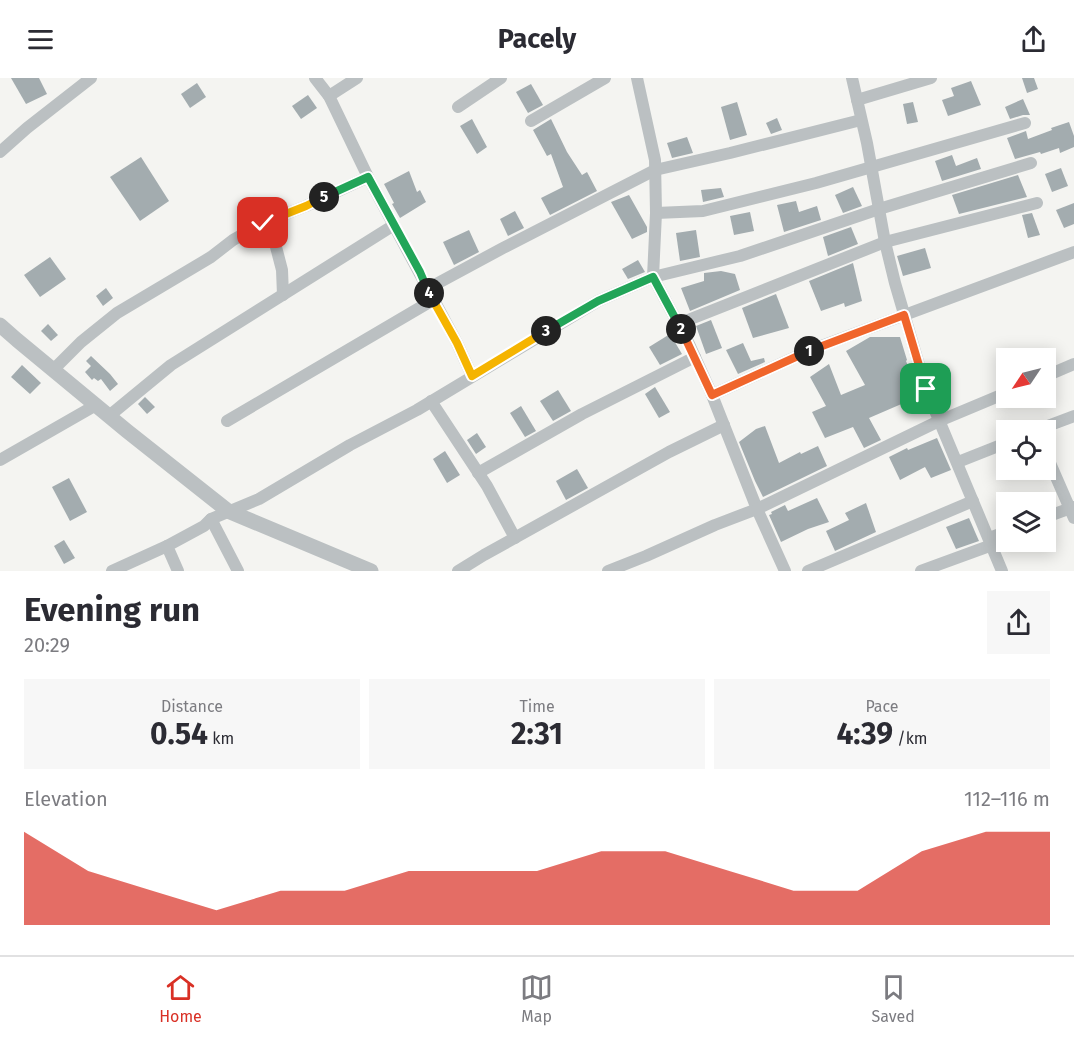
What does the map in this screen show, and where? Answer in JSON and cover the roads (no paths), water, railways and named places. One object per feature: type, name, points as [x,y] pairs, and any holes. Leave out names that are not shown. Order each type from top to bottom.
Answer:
[{"type":"street","points":[[0,152],[92,78]]},
{"type":"street","points":[[315,78],[328,96],[472,376]]},
{"type":"street","points":[[328,96],[357,78]]},
{"type":"street","points":[[458,107],[501,78]]},
{"type":"street","points":[[531,121],[605,78]]},
{"type":"street","points":[[637,78],[655,160],[656,213],[653,277],[695,357],[785,571]]},
{"type":"street","points":[[852,78],[885,242],[926,389],[1002,571]]},
{"type":"street","points":[[857,100],[931,78]]},
{"type":"street","points":[[427,289],[655,170],[861,120]]},
{"type":"street","points":[[656,213],[702,211],[871,168],[1024,123]]},
{"type":"street","points":[[112,571],[167,546],[228,511],[259,499],[350,445],[431,401],[598,301],[653,277],[740,256],[879,209],[1031,163]]},
{"type":"street","points":[[53,370],[81,342],[117,313],[211,257],[233,240],[269,220],[306,206],[368,177]]},
{"type":"street","points":[[678,324],[885,242],[1036,203]]},
{"type":"street","points":[[269,220],[282,270],[283,295]]},
{"type":"street","points":[[110,416],[171,365],[394,225]]},
{"type":"street","points":[[712,395],[813,349],[1074,252]]},
{"type":"street","points":[[227,422],[433,300]]},
{"type":"street","points":[[0,325],[228,511],[371,571]]},
{"type":"street","points":[[478,473],[582,414],[695,357]]},
{"type":"street","points":[[1056,372],[1074,364]]},
{"type":"street","points":[[608,571],[758,509],[939,421],[996,397]]},
{"type":"street","points":[[431,401],[478,473],[515,538]]},
{"type":"street","points":[[0,460],[96,405]]},
{"type":"street","points":[[1056,423],[1074,416]]},
{"type":"street","points":[[458,571],[669,452],[724,425]]},
{"type":"street","points":[[958,462],[996,447]]},
{"type":"street","points":[[1056,475],[1073,511],[1056,515]]},
{"type":"street","points":[[808,571],[973,501]]},
{"type":"street","points":[[212,519],[238,571]]},
{"type":"street","points":[[921,571],[996,538]]},
{"type":"street","points":[[167,546],[178,571]]}]
